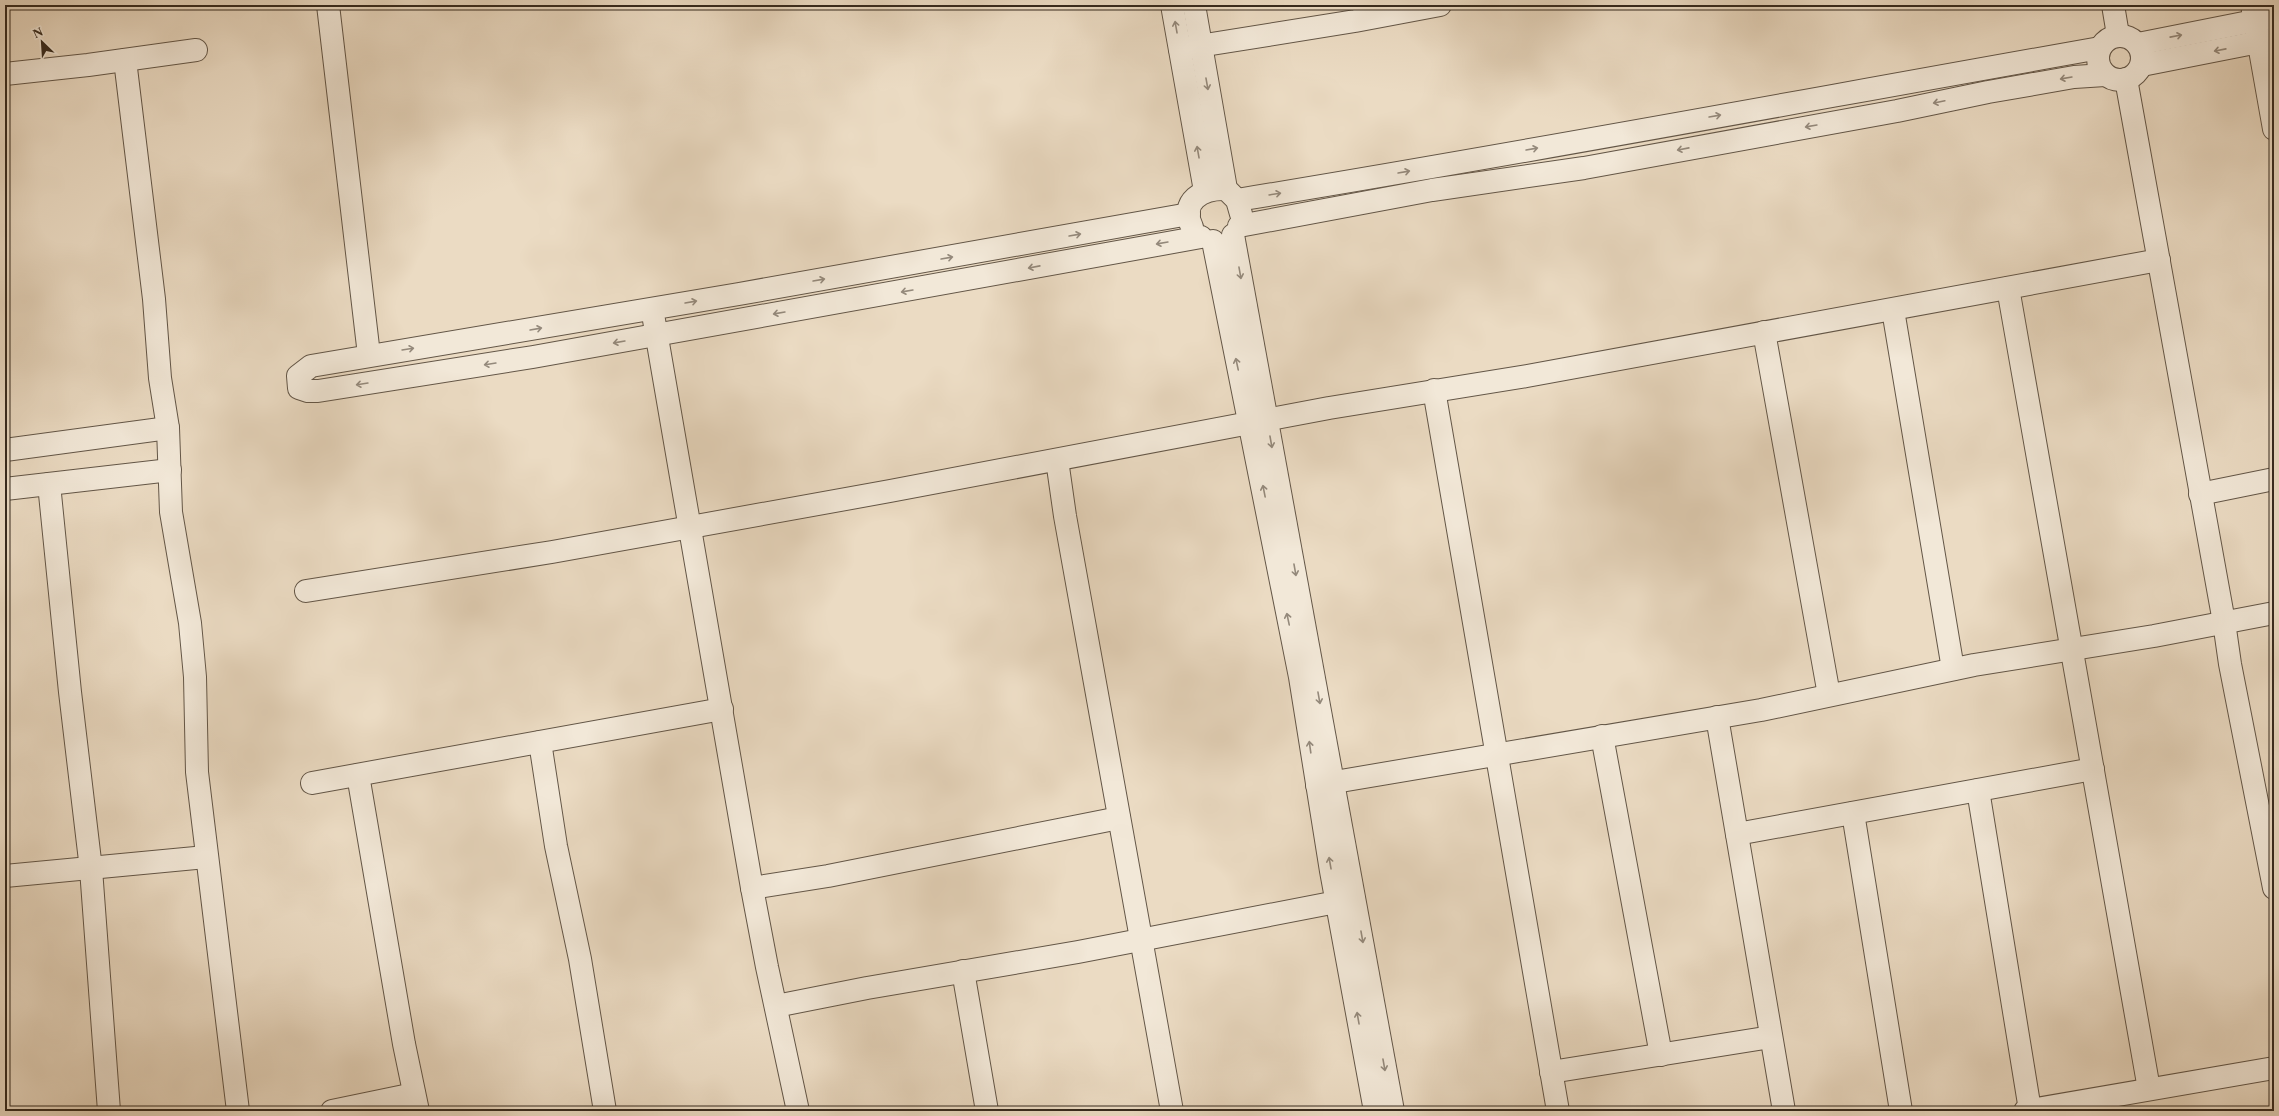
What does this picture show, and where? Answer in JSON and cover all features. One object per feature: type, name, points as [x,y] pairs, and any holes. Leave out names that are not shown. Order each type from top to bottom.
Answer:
[{"type":"street","points":[[328,5],[369,355]]},
{"type":"street","points":[[1172,5],[1180,49],[1222,193],[1241,217],[1221,235]]},
{"type":"street","points":[[1194,5],[1222,193]]},
{"type":"street","points":[[1180,49],[1354,13],[1440,5]]},
{"type":"street","points":[[2113,5],[2118,35]]},
{"type":"street","points":[[2138,44],[2260,14],[2266,41],[2274,129]]},
{"type":"street","points":[[2124,73],[2098,62],[2100,48],[2110,37],[2118,35],[2125,36],[2138,44],[2141,50],[2124,73],[2224,622],[2231,672],[2274,888]]},
{"type":"street","points":[[1189,214],[652,309],[369,355],[311,366],[298,376],[299,388],[318,392],[657,335],[1221,235],[1432,190],[1584,168],[1897,111],[1995,90],[2074,77],[2124,73],[2266,41]]},
{"type":"street","points":[[1221,235],[1194,230],[1189,214],[1194,199],[1222,193],[1840,96],[2100,48]]},
{"type":"street","points":[[5,74],[196,50]]},
{"type":"street","points":[[125,60],[154,299],[160,378],[168,428],[171,512],[190,623],[195,677],[197,772],[206,857],[238,1111]]},
{"type":"street","points":[[1221,235],[1259,422],[1326,784],[1346,900],[1375,1111]]},
{"type":"street","points":[[306,591],[552,552],[1434,390],[1527,376],[2159,260]]},
{"type":"street","points":[[2008,288],[2149,1089]]},
{"type":"street","points":[[652,309],[691,526],[752,888],[798,1111]]},
{"type":"street","points":[[1893,310],[1952,669]]},
{"type":"street","points":[[1764,332],[1829,695]]},
{"type":"street","points":[[1434,390],[1558,1111]]},
{"type":"street","points":[[5,450],[168,428]]},
{"type":"street","points":[[1056,460],[1140,940],[1172,1111]]},
{"type":"street","points":[[5,489],[170,470]]},
{"type":"street","points":[[2200,494],[2274,479]]},
{"type":"street","points":[[49,484],[70,699],[91,869],[109,1111]]},
{"type":"street","points":[[1326,784],[1717,717],[1952,669],[2274,613]]},
{"type":"street","points":[[312,783],[722,709]]},
{"type":"street","points":[[1717,717],[1784,1111]]},
{"type":"street","points":[[1602,736],[1661,1055]]},
{"type":"street","points":[[540,742],[556,846],[580,959],[605,1111]]},
{"type":"street","points":[[1737,834],[2093,769]]},
{"type":"street","points":[[332,1111],[416,1103],[386,947],[358,775]]},
{"type":"street","points":[[1978,790],[2028,1111],[2274,1068]]},
{"type":"street","points":[[1853,813],[1901,1111]]},
{"type":"street","points":[[752,888],[828,876],[1119,818]]},
{"type":"street","points":[[5,876],[206,857]]},
{"type":"street","points":[[776,1006],[1140,940],[1346,900]]},
{"type":"street","points":[[1346,900],[1393,1111]]},
{"type":"street","points":[[963,971],[987,1111]]},
{"type":"street","points":[[1551,1072],[1771,1037]]}]
